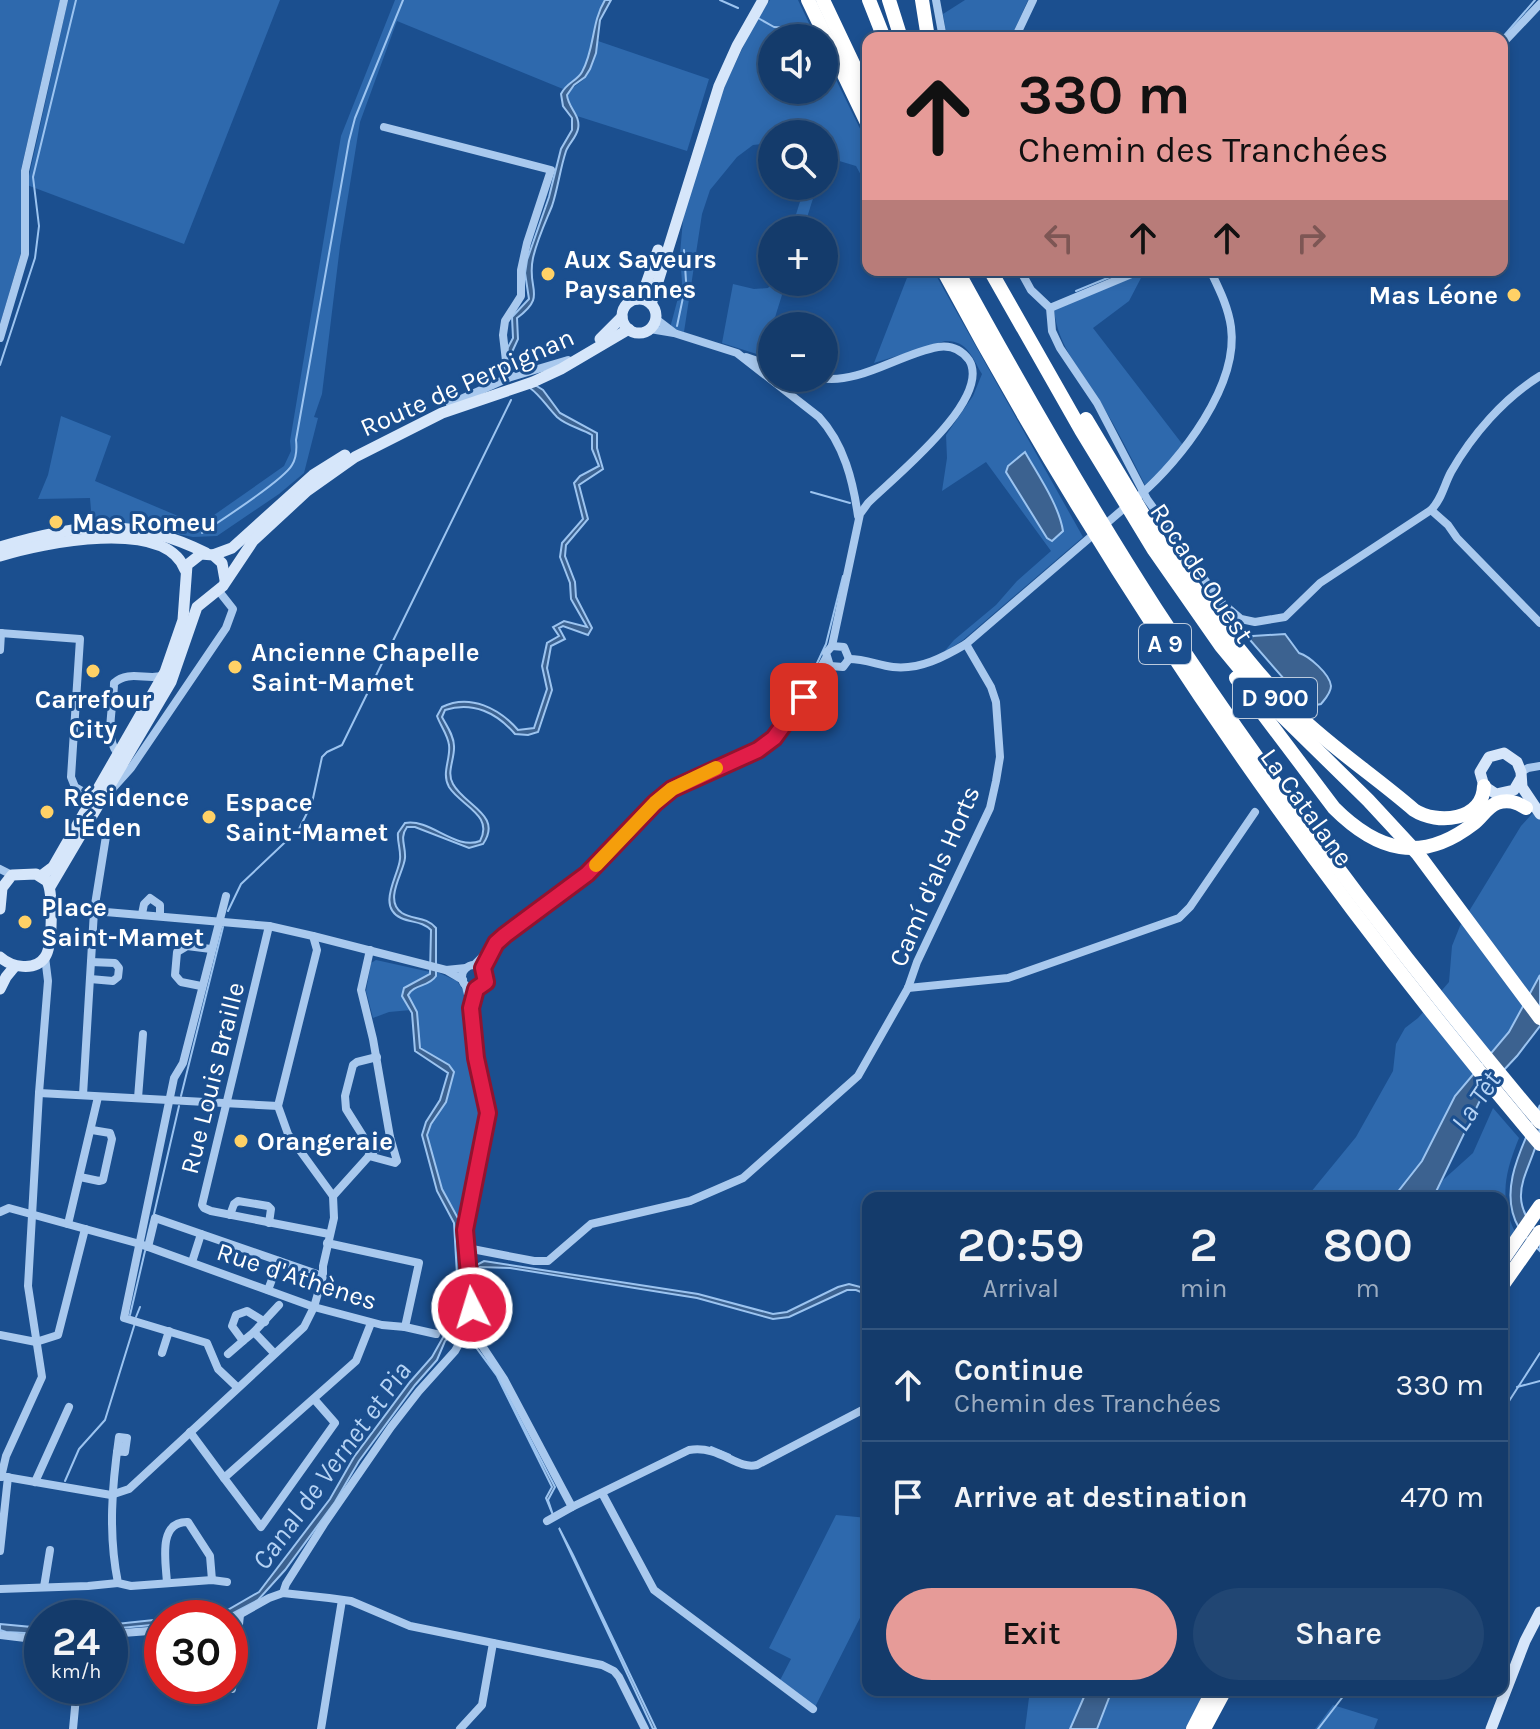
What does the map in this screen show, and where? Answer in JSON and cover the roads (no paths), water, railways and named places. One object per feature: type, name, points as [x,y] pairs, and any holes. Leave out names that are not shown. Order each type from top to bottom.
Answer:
[{"type":"highway","points":[[808,0],[862,112]]},
{"type":"highway","points":[[823,0],[862,82]]},
{"type":"highway","points":[[869,0],[882,32]]},
{"type":"highway","points":[[889,0],[899,32]]},
{"type":"highway","points":[[899,0],[908,32]]},
{"type":"highway","points":[[922,0],[927,32]]},
{"type":"highway","name":"La Catalane","points":[[946,276],[1086,521],[1194,688],[1324,873],[1424,992],[1540,1122]]},
{"type":"highway","name":"La Catalane","points":[[960,276],[1018,381],[1155,607],[1280,791],[1424,992],[1540,1144]]},
{"type":"highway","name":"Rocade Ouest","points":[[991,276],[1154,550],[1235,665],[1279,714],[1417,849]]},
{"type":"highway","name":"Rocade Ouest","points":[[1004,276],[1081,412],[1199,602],[1259,680],[1372,794],[1540,1010]]},
{"type":"highway","points":[[1156,534],[1237,647],[1271,687],[1299,715],[1414,810],[1431,819],[1454,819],[1494,791]]},
{"type":"highway","points":[[1154,550],[1217,652],[1334,808],[1351,825],[1380,843],[1398,848],[1439,843],[1475,823],[1489,807],[1499,802],[1509,801],[1533,809]]},
{"type":"highway","points":[[1455,835],[1473,820],[1494,791]]},
{"type":"highway","name":"Rocade Ouest","points":[[1458,903],[1540,1018]]},
{"type":"highway","points":[[1508,1274],[1537,1211]]},
{"type":"highway","points":[[1508,1256],[1540,1232]]},
{"type":"highway","points":[[1193,1729],[1210,1696]]},
{"type":"highway","points":[[1204,1729],[1222,1696]]},
{"type":"main road","points":[[756,0],[713,87],[681,190],[645,287],[637,299],[626,306],[622,317],[629,329],[639,333],[653,324],[651,304],[719,86],[763,0]]},
{"type":"main road","points":[[637,299],[651,304]]},
{"type":"main road","name":"Route de Perpignan","points":[[210,555],[232,548],[291,493],[332,462],[387,431],[450,404],[531,378],[568,360],[609,333],[622,317]]},
{"type":"main road","name":"Route de Perpignan","points":[[50,887],[108,793],[119,767],[172,679],[197,607],[218,588],[253,541],[307,491],[355,457],[441,413],[533,382],[561,369],[629,329]]},
{"type":"main road","points":[[0,547],[64,530],[95,526],[171,536],[210,555],[225,568],[218,588],[198,594],[185,576],[177,555],[155,545],[111,539],[75,539],[0,556]]},
{"type":"main road","points":[[0,909],[5,879],[41,876],[53,867],[94,798],[163,676],[183,620],[185,576],[195,556],[210,555]]},
{"type":"main road","points":[[1533,809],[1514,797],[1494,791],[1480,777],[1481,767],[1489,757],[1496,754],[1511,756],[1517,762],[1522,787],[1533,809],[1540,823]]},
{"type":"main road","points":[[1494,791],[1514,790],[1521,775]]},
{"type":"main road","points":[[1,961],[15,966],[35,965],[45,957],[49,947],[52,900],[50,887],[41,876]]},
{"type":"main road","points":[[0,989],[15,966]]},
{"type":"main road","points":[[1508,1688],[1525,1641],[1540,1612]]},
{"type":"main road","points":[[1513,1676],[1540,1623]]},
{"type":"main road","points":[[1491,1729],[1505,1696]]},
{"type":"street","points":[[0,338],[25,254],[25,171],[64,0]]},
{"type":"street","points":[[936,0],[942,32]]},
{"type":"street","points":[[1018,32],[1033,0]]},
{"type":"street","points":[[1508,38],[1537,7]]},
{"type":"street","points":[[384,127],[551,170],[527,243],[521,270],[521,296],[505,321],[503,335],[508,378]]},
{"type":"street","points":[[1023,276],[1031,290],[1050,308],[1052,331],[1060,348],[1097,403],[1147,499],[1220,601],[1241,619],[1255,622],[1285,617],[1320,583],[1434,507],[1451,472],[1487,423],[1510,396],[1540,376]]},
{"type":"street","points":[[1050,308],[1127,276]]},
{"type":"street","points":[[842,650],[894,667],[925,664],[945,657],[966,644],[1150,486],[1178,458],[1200,425],[1232,350],[1227,306],[1213,276]]},
{"type":"street","points":[[653,324],[758,361]]},
{"type":"street","points":[[828,662],[843,667],[842,650],[835,628],[859,520],[868,503],[942,432],[969,393],[974,372],[960,350],[948,346],[897,359],[856,375],[838,376]]},
{"type":"street","points":[[737,353],[786,389],[828,427],[852,479],[859,520]]},
{"type":"street","points":[[450,404],[508,378],[568,360]]},
{"type":"street","points":[[1434,507],[1457,538],[1540,623]]},
{"type":"street","points":[[108,793],[131,768],[226,628],[233,609],[218,588]]},
{"type":"street","points":[[0,650],[1,633],[80,639],[71,777],[75,787],[94,798]]},
{"type":"street","name":"Camí d'als Horts","points":[[467,1248],[548,1261],[591,1224],[690,1201],[743,1178],[858,1076],[908,988],[917,962],[990,808],[1000,757],[996,702],[991,687],[966,644]]},
{"type":"street","points":[[283,1593],[324,1524],[391,1427],[455,1351],[469,1326],[472,1310],[467,1214],[488,1125],[488,1113],[464,983],[496,943],[587,874],[672,789],[758,750],[774,738],[815,677],[842,650]]},
{"type":"street","points":[[117,753],[110,739],[114,683],[118,678],[144,674],[155,678],[163,676]]},
{"type":"street","points":[[1521,775],[1528,768],[1540,766]]},
{"type":"street","points":[[908,988],[1008,978],[1179,918],[1190,907],[1255,812]]},
{"type":"street","points":[[83,1095],[94,911],[107,830]]},
{"type":"street","points":[[0,869],[5,879]]},
{"type":"street","points":[[226,896],[183,1063],[174,1078],[144,1245],[124,1318],[207,1343],[218,1369],[237,1387]]},
{"type":"street","points":[[142,914],[144,904],[150,898],[160,905],[160,916]]},
{"type":"street","points":[[52,900],[63,909]]},
{"type":"street","points":[[50,917],[63,909],[269,926],[443,969],[474,967]]},
{"type":"street","name":"Rue Louis Braille","points":[[269,926],[202,1205],[230,1215],[419,1263],[405,1327]]},
{"type":"street","points":[[3,1477],[111,1495],[129,1489],[304,1327],[323,1276],[334,1218],[333,1196],[288,1134],[278,1106],[317,950],[315,939]]},
{"type":"street","points":[[201,986],[181,982],[175,975],[177,952],[187,946],[211,949]]},
{"type":"street","points":[[370,950],[361,990],[377,1057],[395,1163],[371,1154],[344,1101],[353,1065],[377,1057]]},
{"type":"street","points":[[0,1551],[6,1456],[42,1377],[28,1286],[48,981],[45,957]]},
{"type":"street","points":[[90,979],[113,981],[118,977],[119,968],[115,963],[91,962]]},
{"type":"street","points":[[35,965],[48,981]]},
{"type":"street","points":[[471,1008],[476,989],[486,982],[474,967]]},
{"type":"street","points":[[443,969],[476,989]]},
{"type":"street","points":[[138,1098],[143,1034]]},
{"type":"street","points":[[39,1093],[278,1106]]},
{"type":"street","points":[[68,1224],[98,1097]]},
{"type":"street","points":[[80,1177],[103,1180],[112,1139],[110,1133],[92,1130]]},
{"type":"street","points":[[333,1196],[390,1137]]},
{"type":"street","points":[[230,1215],[238,1201],[268,1206],[271,1209],[269,1223]]},
{"type":"street","name":"Rue d'Athènes","points":[[0,1212],[9,1208],[144,1245],[314,1307],[371,1323],[436,1334]]},
{"type":"street","name":"Rue d'Athènes","points":[[144,1245],[155,1218],[317,1274]]},
{"type":"street","points":[[0,1335],[36,1342],[58,1335],[85,1229]]},
{"type":"street","points":[[192,1262],[201,1234]]},
{"type":"street","points":[[268,1290],[279,1261]]},
{"type":"street","points":[[228,1354],[265,1322],[279,1305]]},
{"type":"street","points":[[243,1341],[232,1326],[236,1315],[247,1311],[265,1322]]},
{"type":"street","points":[[226,1482],[356,1361],[371,1323]]},
{"type":"street","points":[[469,1326],[504,1379],[572,1507]]},
{"type":"street","points":[[162,1353],[169,1331]]},
{"type":"street","points":[[254,1332],[274,1353]]},
{"type":"street","points":[[190,1432],[261,1527],[335,1423],[314,1399]]},
{"type":"street","points":[[35,1482],[69,1407]]},
{"type":"street","points":[[547,1521],[689,1450],[703,1448],[746,1466],[757,1465],[862,1410]]},
{"type":"street","points":[[117,1451],[111,1495],[113,1559],[118,1583]]},
{"type":"street","points":[[602,1493],[654,1590],[813,1709]]},
{"type":"street","points":[[167,1583],[165,1538],[181,1522],[188,1522],[210,1556],[212,1580]]},
{"type":"street","points":[[44,1587],[50,1550]]},
{"type":"street","points":[[0,1589],[118,1583],[131,1586],[212,1580],[227,1582]]},
{"type":"street","points":[[248,1610],[283,1593],[342,1600],[410,1626],[602,1665],[614,1671],[645,1729]]},
{"type":"street","points":[[321,1729],[342,1600]]},
{"type":"street","points":[[0,1635],[24,1638]]},
{"type":"street","points":[[460,1729],[482,1705],[493,1643]]},
{"type":"street","points":[[73,1729],[75,1704]]},
{"type":"water","points":[[605,0],[611,0],[600,20],[596,53],[590,69],[567,95],[578,120],[578,129],[566,151],[552,206],[535,251],[532,269],[534,297],[517,318],[518,339],[512,352],[514,363],[509,365],[506,351],[513,338],[512,317],[529,299],[525,273],[527,260],[549,197],[561,149],[572,130],[572,118],[563,106],[561,94],[580,75],[586,63],[597,18]]},
{"type":"water","points":[[535,385],[543,390],[560,413],[597,433],[597,448],[603,469],[579,485],[588,519],[566,545],[565,556],[575,582],[576,597],[592,628],[588,635],[563,626],[559,628],[565,639],[551,646],[547,668],[552,690],[538,732],[515,734],[500,720],[475,708],[445,710],[442,717],[454,742],[451,779],[459,792],[485,818],[488,834],[483,844],[469,848],[415,827],[407,827],[403,838],[404,864],[394,894],[394,901],[402,913],[436,928],[436,976],[408,995],[417,1012],[420,1048],[449,1065],[454,1072],[446,1102],[427,1135],[442,1189],[460,1222],[464,1272],[484,1261],[698,1294],[773,1314],[787,1312],[849,1284],[862,1287],[862,1292],[847,1290],[789,1317],[773,1319],[697,1298],[510,1268],[480,1267],[464,1279],[465,1310],[437,1360],[359,1461],[335,1502],[285,1570],[258,1600],[248,1605],[248,1600],[245,1600],[259,1592],[330,1499],[354,1457],[432,1357],[459,1309],[454,1223],[437,1191],[422,1135],[440,1100],[448,1073],[415,1051],[412,1013],[402,996],[404,988],[430,974],[431,930],[394,913],[389,898],[400,859],[398,833],[405,823],[424,825],[462,842],[480,841],[483,832],[480,817],[454,794],[447,782],[449,745],[437,716],[442,707],[463,702],[484,705],[518,730],[534,728],[547,689],[542,666],[547,643],[559,636],[553,627],[564,621],[587,627],[571,599],[570,583],[560,557],[562,543],[583,519],[574,483],[580,476],[599,466],[592,449],[592,435],[565,423],[530,388]]},
{"type":"water","points":[[1025,452],[1061,521],[1063,531],[1052,541],[1047,538],[1006,472],[1008,466]]},
{"type":"water","points":[[1285,634],[1299,653],[1318,666],[1330,681],[1330,691],[1321,704],[1311,706],[1305,703],[1250,640],[1253,636]]},
{"type":"water","name":"La Têt","points":[[1540,975],[1540,1026],[1485,1090],[1436,1192],[1398,1192],[1422,1161],[1455,1096],[1509,1032]]},
{"type":"water","points":[[1540,1105],[1539,1136],[1525,1175],[1521,1198],[1529,1221],[1540,1235],[1540,1251],[1519,1228],[1510,1198],[1515,1166]]},
{"type":"water","points":[[472,1342],[497,1375],[555,1487],[548,1500],[553,1515],[546,1498],[552,1487],[497,1376]]},
{"type":"water","points":[[559,1528],[573,1555],[656,1729],[653,1729]]},
{"type":"water","points":[[144,1621],[144,1626],[128,1627],[128,1623]]},
{"type":"water","points":[[0,1624],[24,1626],[24,1633],[0,1630]]},
{"type":"water","points":[[1084,1696],[1110,1696],[1097,1729],[1070,1729]]},
{"type":"waterway","points":[[0,365],[35,258],[39,226],[33,177],[76,0]]},
{"type":"waterway","points":[[202,533],[277,480],[295,459],[349,141],[355,118],[403,0]]},
{"type":"waterway","points":[[720,0],[738,8]]},
{"type":"waterway","points":[[1507,32],[1535,0]]},
{"type":"waterway","points":[[758,18],[769,24]]},
{"type":"waterway","points":[[684,250],[686,281]]},
{"type":"waterway","points":[[1076,291],[1112,276]]},
{"type":"waterway","points":[[677,326],[685,288]]},
{"type":"waterway","points":[[228,911],[241,884],[299,829],[312,803],[322,757],[342,745],[511,400]]},
{"type":"waterway","points":[[811,492],[850,503]]},
{"type":"waterway","points":[[811,676],[826,644],[843,576]]},
{"type":"waterway","points":[[505,930],[584,871]]},
{"type":"waterway","points":[[181,1096],[223,927]]},
{"type":"waterway","points":[[154,1214],[179,1106]]},
{"type":"waterway","points":[[130,1315],[145,1251]]},
{"type":"waterway","points":[[136,1317],[140,1307]]},
{"type":"waterway","points":[[65,1481],[79,1449],[105,1420],[135,1323]]},
{"type":"waterway","points":[[1508,1403],[1540,1353]]},
{"type":"waterway","points":[[1517,1387],[1540,1381]]},
{"type":"waterway","points":[[711,1447],[730,1455]]},
{"type":"waterway","points":[[1318,1729],[1343,1696]]},
{"type":"place","name":"Aux Saveurs Paysannes","points":[[548,274]]},
{"type":"place","name":"Mas Léone","points":[[1514,295]]},
{"type":"place","name":"Mas Romeu","points":[[56,522]]},
{"type":"place","name":"Ancienne Chapelle Saint-Mamet","points":[[235,667]]},
{"type":"place","name":"Carrefour City","points":[[93,671]]},
{"type":"place","name":"Résidence L'Éden","points":[[47,812]]},
{"type":"place","name":"Espace Saint-Mamet","points":[[209,817]]},
{"type":"place","name":"Place Saint-Mamet","points":[[25,922]]},
{"type":"place","name":"Orangeraie","points":[[241,1141]]},
{"type":"water label","name":"Canal de Vernet et Pia","points":[[331,1465]]}]
